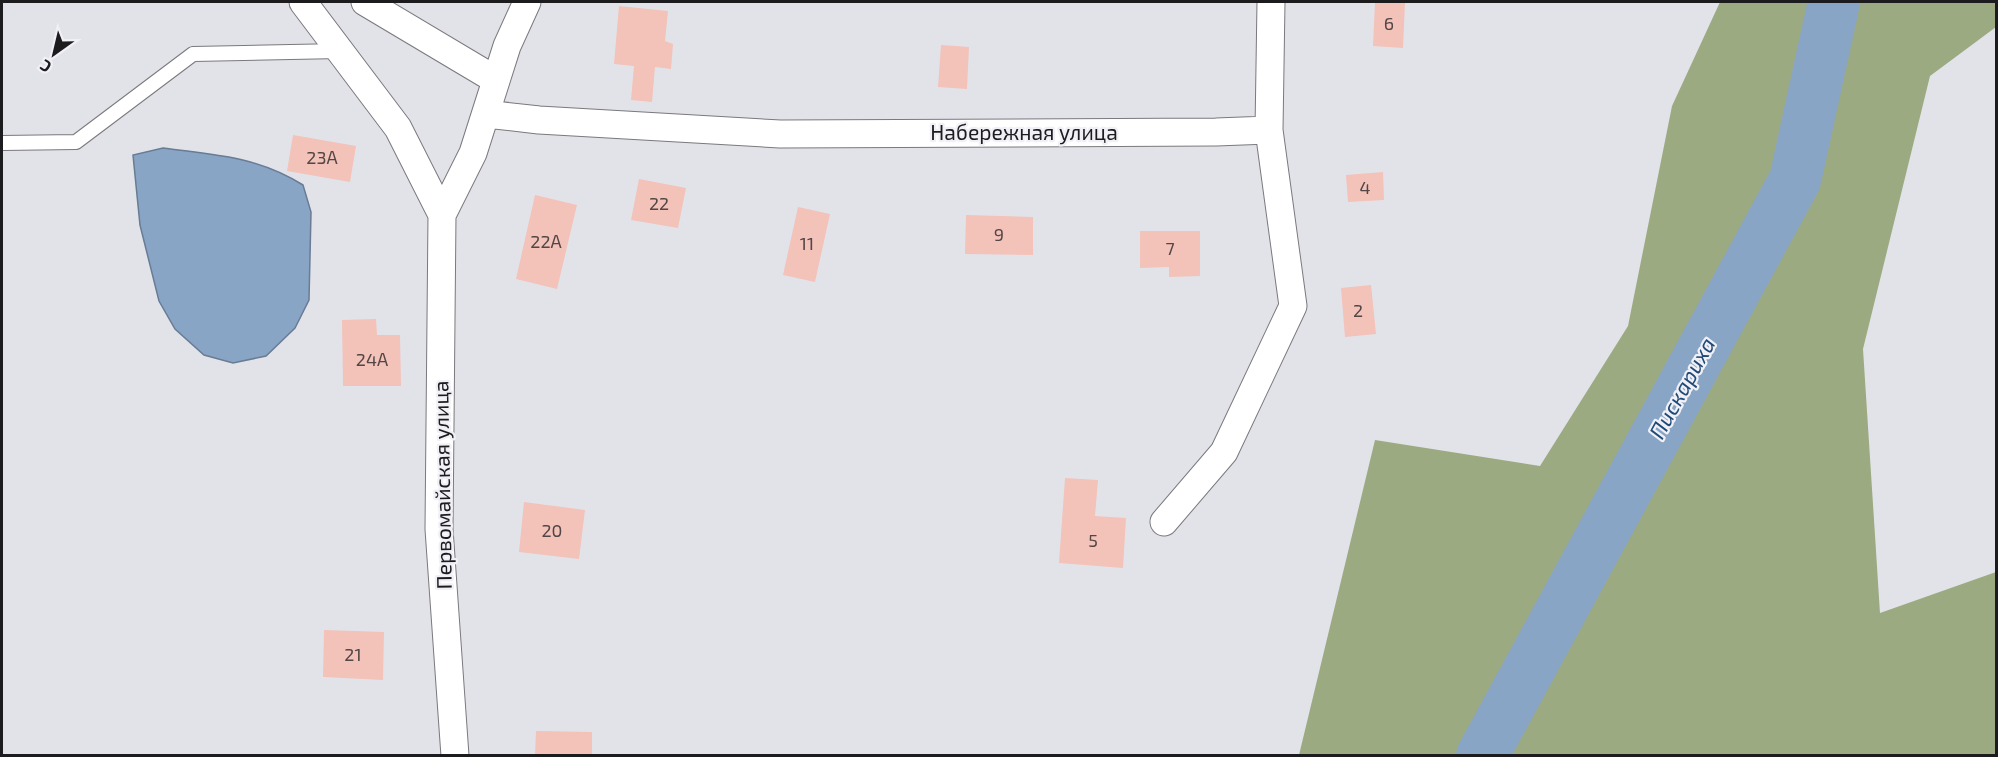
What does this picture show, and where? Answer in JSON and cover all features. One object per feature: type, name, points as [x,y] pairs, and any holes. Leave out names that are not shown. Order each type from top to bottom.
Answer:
[{"type":"street","name":"Первомайская улица","points":[[303,2],[398,128],[442,215]]},
{"type":"street","points":[[365,2],[496,80]]},
{"type":"street","name":"Первомайская улица","points":[[455,756],[439,529],[442,215],[473,153],[507,46],[527,2]]},
{"type":"street","points":[[1164,522],[1224,452],[1293,306],[1269,130],[1271,2]]},
{"type":"street","name":"Набережная улица","points":[[486,114],[539,120],[780,134],[1269,130]]},
{"type":"lane","points":[[2,143],[76,142],[193,54],[340,51]]},
{"type":"green space","points":[[1720,2],[1996,2],[1996,27],[1930,76],[1863,349],[1880,613],[1996,572],[1996,755],[1299,755],[1375,440],[1540,466],[1628,326],[1672,106]]},
{"type":"water","points":[[163,148],[252,162],[286,175],[303,185],[311,212],[309,300],[295,328],[266,356],[233,363],[204,355],[175,329],[159,301],[140,225],[133,155]]},
{"type":"building","points":[[1375,2],[1405,2],[1403,48],[1373,46]]},
{"type":"building","points":[[619,6],[668,11],[665,41],[673,44],[671,69],[655,67],[652,102],[631,100],[634,66],[614,64]]},
{"type":"building","points":[[941,45],[969,47],[967,89],[938,87]]},
{"type":"building","points":[[293,135],[356,146],[350,182],[287,171]]},
{"type":"building","points":[[1383,172],[1384,200],[1348,202],[1346,175]]},
{"type":"building","points":[[639,179],[686,188],[678,228],[631,220]]},
{"type":"building","points":[[535,195],[577,205],[557,289],[516,279]]},
{"type":"building","points":[[798,207],[830,214],[815,282],[783,275]]},
{"type":"building","points":[[966,215],[1033,217],[1033,255],[965,254]]},
{"type":"building","points":[[1140,231],[1200,231],[1200,276],[1169,277],[1169,267],[1140,268]]},
{"type":"building","points":[[1371,285],[1376,334],[1345,337],[1341,288]]},
{"type":"building","points":[[376,319],[377,335],[400,335],[401,386],[343,386],[342,320]]},
{"type":"building","points":[[1065,478],[1098,480],[1095,516],[1126,518],[1123,568],[1059,563]]},
{"type":"building","points":[[524,502],[585,510],[579,559],[519,552]]},
{"type":"building","points":[[324,630],[384,632],[383,680],[323,677]]},
{"type":"building","points":[[536,731],[592,732],[592,756],[535,756]]},
{"type":"waterway","name":"Пискариха","points":[[1482,756],[1795,180],[1834,2]]}]
